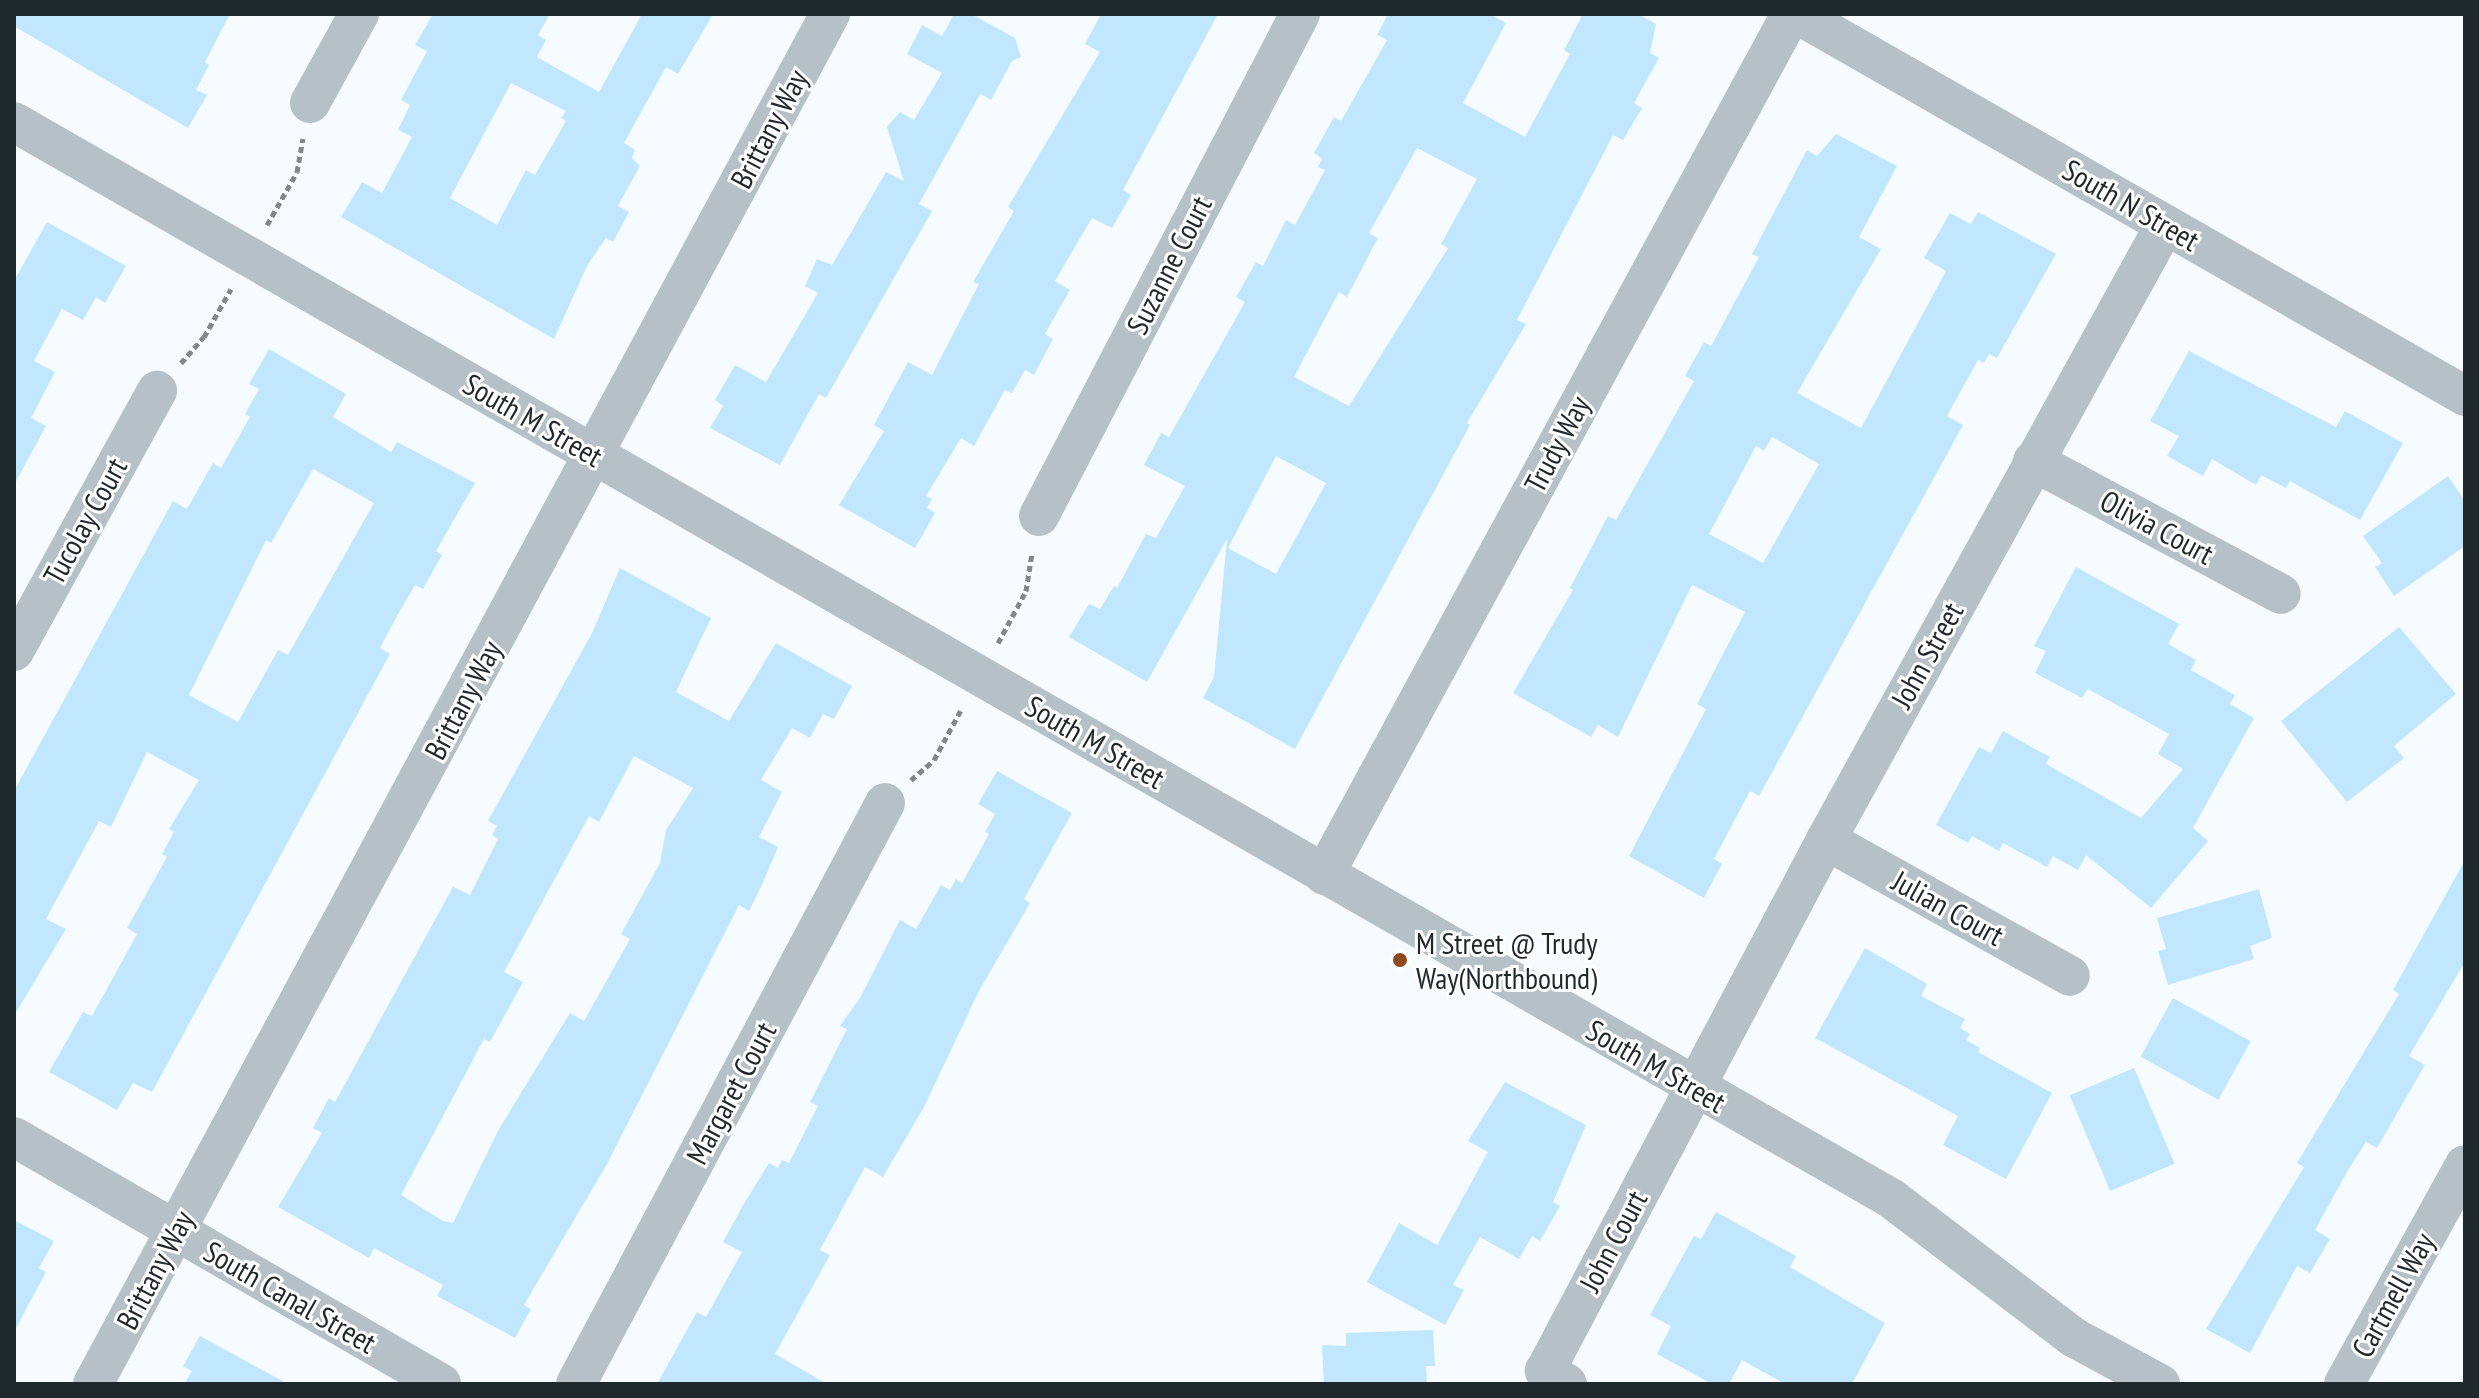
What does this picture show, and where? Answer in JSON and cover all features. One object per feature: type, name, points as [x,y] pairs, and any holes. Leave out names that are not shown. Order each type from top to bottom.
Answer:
[{"type":"street","points":[[310,103],[359,14]]},
{"type":"street","name":"Brittany Way","points":[[93,1384],[596,456],[830,14]]},
{"type":"street","name":"Suzanne Court","points":[[1039,516],[1300,14]]},
{"type":"street","name":"South N Street","points":[[1794,14],[2465,396]]},
{"type":"street","name":"Trudy Way","points":[[1324,875],[1794,14]]},
{"type":"street","name":"South M Street","points":[[14,122],[1892,1199],[2062,1329],[2160,1384]]},
{"type":"street","name":"John Street","points":[[1694,1088],[1826,840],[2165,225]]},
{"type":"street","name":"Tucolay Court","points":[[14,651],[157,391]]},
{"type":"street","name":"Olivia Court","points":[[2033,461],[2281,594]]},
{"type":"street","name":"Margaret Court","points":[[576,1384],[885,803]]},
{"type":"street","name":"Julian Court","points":[[1826,840],[2070,976]]},
{"type":"street","name":"John Court","points":[[1567,1384],[1545,1371],[1694,1088]]},
{"type":"street","name":"South Canal Street","points":[[14,1137],[441,1384]]},
{"type":"street","name":"Cartmell Way","points":[[2344,1384],[2465,1165]]},
{"type":"building","points":[[14,14],[230,14],[205,62],[209,65],[196,90],[207,95],[188,128],[14,26]]},
{"type":"building","points":[[433,14],[550,14],[538,35],[546,40],[537,57],[599,92],[642,14],[713,14],[678,74],[666,67],[624,143],[635,150],[632,158],[640,166],[618,206],[629,212],[613,242],[606,238],[588,264],[554,339],[341,217],[362,182],[382,193],[412,137],[398,130],[410,105],[401,100],[427,51],[415,45]],"holes":[[[511,83],[566,111],[561,118],[566,121],[535,175],[526,170],[497,225],[450,198]]]},
{"type":"building","points":[[954,14],[971,14],[1015,38],[1021,57],[1012,61],[991,100],[980,94],[919,204],[932,211],[826,398],[819,394],[780,465],[710,428],[723,406],[715,400],[735,365],[766,382],[818,293],[805,286],[817,259],[832,265],[886,172],[904,181],[887,127],[900,112],[914,120],[942,73],[907,54],[922,25],[942,36]]},
{"type":"building","points":[[1101,14],[1218,14],[1123,190],[1131,195],[1112,228],[1092,218],[1055,281],[1070,290],[1045,334],[1053,339],[1034,375],[1025,370],[1012,393],[1005,390],[974,446],[961,438],[926,496],[932,499],[927,508],[935,513],[915,548],[839,505],[884,431],[874,425],[908,362],[932,375],[979,284],[973,282],[1014,211],[1008,207],[1100,52],[1085,44]]},
{"type":"building","points":[[1388,14],[1489,14],[1506,23],[1463,103],[1525,137],[1570,54],[1564,50],[1583,14],[1638,14],[1656,24],[1650,53],[1659,58],[1634,103],[1642,108],[1623,140],[1613,135],[1517,320],[1526,324],[1467,423],[1470,425],[1295,749],[1203,698],[1214,677],[1227,539],[1147,682],[1069,637],[1089,604],[1100,609],[1114,586],[1117,588],[1146,534],[1156,538],[1185,486],[1144,465],[1161,433],[1169,437],[1245,302],[1236,297],[1256,262],[1263,266],[1286,220],[1295,225],[1325,170],[1318,167],[1322,159],[1314,153],[1334,117],[1341,121],[1387,40],[1377,35]],"holes":[[[1417,148],[1477,179],[1441,244],[1448,248],[1349,406],[1294,377],[1339,292],[1347,297],[1378,238],[1369,233]],[[1276,456],[1326,483],[1276,574],[1228,548]]]},
{"type":"building","points":[[1836,134],[1897,166],[1859,237],[1881,249],[1797,393],[1861,428],[1946,271],[1924,258],[1950,213],[1971,224],[1978,212],[2056,254],[1997,358],[1989,354],[1984,363],[1978,360],[1947,416],[1963,425],[1759,796],[1750,791],[1714,859],[1722,864],[1704,898],[1629,856],[1706,709],[1697,704],[1745,612],[1692,585],[1618,737],[1598,725],[1591,737],[1513,693],[1573,590],[1570,588],[1608,516],[1616,520],[1694,381],[1685,376],[1704,342],[1711,346],[1759,257],[1752,254],[1807,150],[1817,156]],"holes":[[[1772,437],[1819,464],[1763,563],[1709,534],[1756,446],[1764,451]]]},
{"type":"building","points":[[47,222],[126,266],[105,303],[96,297],[83,320],[62,309],[34,361],[55,372],[31,418],[46,426],[14,485],[14,281]]},
{"type":"building","points":[[269,349],[346,394],[333,417],[391,452],[397,442],[475,483],[436,551],[442,555],[423,589],[415,585],[380,648],[390,654],[152,1092],[133,1083],[117,1110],[49,1072],[83,1012],[92,1016],[137,934],[127,928],[167,857],[162,854],[174,832],[169,829],[199,780],[147,752],[111,827],[99,821],[46,919],[66,929],[14,1016],[14,791],[173,501],[187,509],[213,463],[221,468],[250,417],[245,414],[259,389],[249,384]],"holes":[[[313,469],[374,503],[288,655],[278,650],[238,722],[189,695],[266,540],[271,543]]]},
{"type":"building","points":[[2189,351],[2336,427],[2345,411],[2403,443],[2360,520],[2290,481],[2286,488],[2261,475],[2256,485],[2212,459],[2203,476],[2167,456],[2179,436],[2150,421]]},
{"type":"building","points":[[2448,476],[2465,501],[2465,546],[2394,596],[2375,567],[2382,563],[2363,536]]},
{"type":"building","points":[[2076,567],[2179,624],[2168,644],[2196,660],[2191,670],[2235,695],[2230,704],[2254,718],[2193,828],[2208,841],[2151,908],[2086,855],[2078,870],[2053,856],[2047,867],[2003,843],[1999,851],[1972,836],[1968,843],[1936,825],[1979,747],[1991,753],[2003,731],[2050,757],[2046,764],[2141,818],[2183,769],[2158,754],[2169,734],[2088,689],[2082,698],[2035,673],[2046,651],[2034,646]]},
{"type":"building","points":[[620,568],[711,618],[676,692],[729,721],[776,643],[852,686],[834,719],[823,714],[810,738],[792,728],[761,780],[782,792],[759,837],[778,847],[761,887],[749,911],[739,905],[607,1164],[524,1305],[531,1309],[515,1338],[437,1296],[443,1285],[374,1248],[369,1258],[278,1207],[322,1133],[313,1128],[329,1098],[335,1102],[453,887],[470,895],[498,839],[492,835],[497,826],[488,821],[592,633]],"holes":[[[634,756],[693,788],[666,830],[660,863],[621,934],[630,939],[584,1021],[570,1013],[499,1129],[453,1223],[443,1221],[401,1195],[484,1039],[490,1042],[523,982],[504,972],[589,816],[599,822]]]},
{"type":"building","points":[[2399,627],[2456,694],[2394,746],[2404,758],[2347,802],[2281,721]]},
{"type":"building","points":[[997,771],[1072,813],[1024,899],[1030,903],[979,991],[924,1107],[883,1177],[865,1167],[820,1250],[830,1255],[775,1354],[827,1384],[657,1384],[697,1312],[706,1317],[742,1252],[723,1242],[742,1207],[769,1163],[778,1168],[782,1160],[789,1163],[818,1106],[810,1102],[847,1029],[840,1026],[860,998],[900,920],[916,929],[941,885],[950,890],[956,879],[962,883],[989,834],[985,832],[995,814],[978,804]]},
{"type":"building","points":[[2465,860],[2465,962],[2409,1056],[2425,1065],[2377,1148],[2366,1142],[2347,1172],[2315,1230],[2330,1239],[2310,1273],[2297,1266],[2250,1353],[2206,1329],[2304,1167],[2297,1163],[2399,994],[2393,990]]},
{"type":"building","points":[[2259,889],[2272,938],[2250,946],[2254,959],[2168,985],[2158,951],[2166,949],[2157,918]]},
{"type":"building","points":[[1865,948],[1927,984],[1921,996],[1965,1019],[1960,1028],[1970,1034],[1966,1040],[1980,1048],[1978,1052],[2052,1093],[2006,1179],[1943,1145],[1958,1116],[1815,1038]]},
{"type":"building","points":[[2173,998],[2251,1041],[2218,1100],[2141,1057]]},
{"type":"building","points":[[2134,1068],[2175,1164],[2110,1191],[2070,1095]]},
{"type":"building","points":[[1505,1082],[1586,1125],[1553,1202],[1560,1206],[1540,1241],[1532,1236],[1519,1259],[1480,1237],[1453,1285],[1464,1290],[1445,1325],[1367,1282],[1399,1223],[1437,1245],[1488,1152],[1468,1141]]},
{"type":"building","points":[[1716,1212],[1796,1256],[1790,1267],[1885,1323],[1852,1384],[1785,1384],[1742,1360],[1729,1384],[1712,1384],[1657,1354],[1671,1326],[1650,1315],[1694,1236],[1701,1239]]},
{"type":"building","points":[[14,1220],[54,1241],[39,1268],[46,1272],[14,1332]]},
{"type":"building","points":[[1433,1330],[1435,1366],[1426,1366],[1427,1384],[1324,1384],[1322,1345],[1346,1346],[1346,1333]]},
{"type":"building","points":[[200,1336],[288,1384],[184,1384],[192,1371],[183,1366]]},
{"type":"place","name":"M Street @ Trudy Way(Northbound)","points":[[1400,960]]}]
